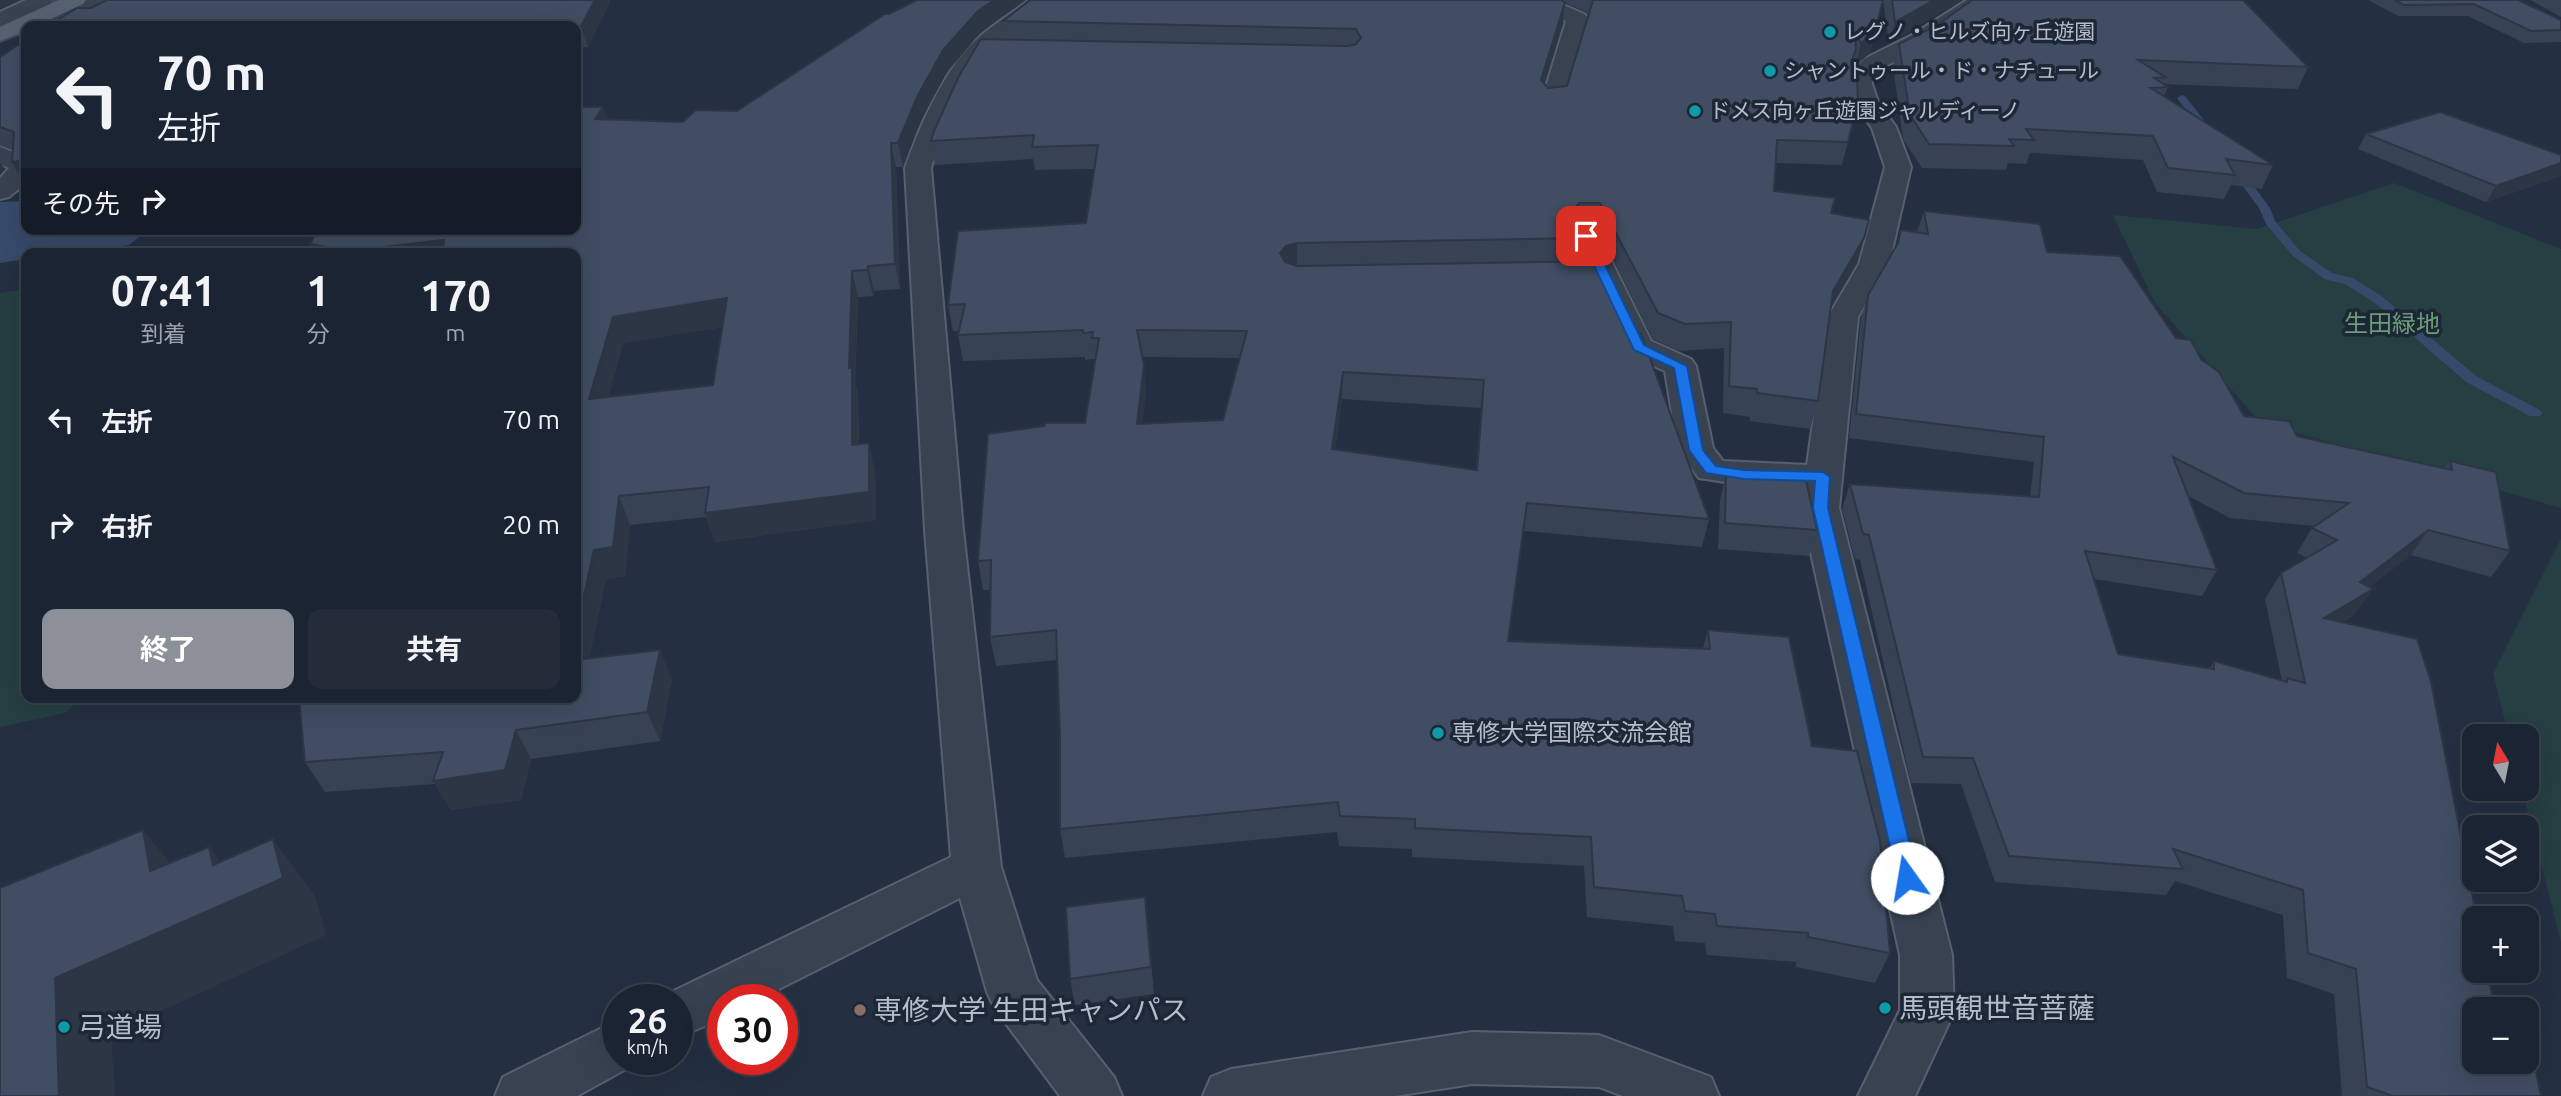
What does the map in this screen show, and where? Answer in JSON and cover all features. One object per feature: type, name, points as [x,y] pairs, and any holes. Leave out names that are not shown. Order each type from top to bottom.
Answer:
[{"type":"main road","points":[[30,21],[76,0]]},
{"type":"main road","points":[[66,21],[113,3]]},
{"type":"main road","points":[[0,35],[21,25]]},
{"type":"main road","points":[[0,49],[21,39]]},
{"type":"street","points":[[0,20],[43,0]]},
{"type":"street","points":[[1042,0],[977,51],[928,138],[918,168],[942,503],[976,867],[1014,992],[1094,1096]]},
{"type":"street","points":[[1535,0],[1577,18],[1553,103]]},
{"type":"street","points":[[1886,1096],[1927,1012],[1926,955],[1821,508],[1823,477],[1843,317],[1874,264],[1898,167],[1884,127],[1866,103],[1860,84],[1861,75],[1871,64],[1920,40],[1981,0]]},
{"type":"street","points":[[60,21],[113,3]]},
{"type":"street","points":[[79,21],[113,3]]},
{"type":"street","points":[[91,21],[113,3]]},
{"type":"street","points":[[977,51],[1018,52]]},
{"type":"street","points":[[0,155],[21,164]]},
{"type":"street","points":[[0,191],[21,174]]},
{"type":"street","points":[[1586,236],[1592,275],[1639,347],[1680,366],[1696,450],[1712,470],[1823,477]]},
{"type":"street","points":[[693,1006],[976,867]]},
{"type":"street","points":[[523,1096],[602,1054]]},
{"type":"street","points":[[1231,1096],[1472,1058],[1599,1061],[1691,1096]]},
{"type":"green space","name":"生田緑地","points":[[2394,183],[2561,249],[2561,508],[2261,423],[2155,303],[2113,215],[2257,229]]},
{"type":"green space","points":[[21,290],[21,703],[76,703],[65,713],[0,727],[0,293]]},
{"type":"green space","points":[[2561,539],[2561,942],[2539,856],[2539,815],[2529,815],[2525,802],[2539,802],[2539,724],[2506,724],[2493,673]]},
{"type":"water","points":[[21,201],[21,235],[142,235],[129,245],[107,248],[21,248],[21,260],[0,263],[0,202]]},
{"type":"building","points":[[107,0],[595,0],[581,26],[581,21],[56,21],[77,8],[91,8]]},
{"type":"building","points":[[917,0],[994,0],[978,11],[943,50],[917,97],[898,143],[891,143],[895,264],[868,266],[867,270],[852,271],[849,368],[852,367],[852,445],[869,443],[869,492],[705,513],[709,487],[619,496],[613,547],[594,550],[581,608],[581,248],[443,248],[444,240],[375,248],[332,248],[310,244],[315,235],[581,235],[581,107],[603,107],[595,119],[683,122],[696,110],[737,111],[885,14]],"holes":[[[727,298],[713,385],[589,399],[613,317]]]},
{"type":"building","points":[[1030,0],[1561,0],[1565,2],[1541,80],[1548,88],[1567,86],[1593,0],[1883,0],[1875,32],[1861,43],[1855,33],[1856,49],[1851,63],[1857,80],[1858,102],[1848,142],[1777,140],[1774,191],[1835,198],[1831,213],[1869,220],[1864,238],[1833,291],[1818,401],[1757,393],[1757,389],[1729,386],[1731,322],[1685,324],[1658,313],[1600,203],[1579,203],[1573,210],[1586,238],[1297,243],[1286,246],[1280,253],[1285,262],[1297,266],[1597,261],[1630,329],[1641,334],[1709,519],[1527,503],[1508,641],[1710,649],[1708,630],[1789,637],[1812,746],[1857,751],[1880,841],[1890,953],[1808,937],[1808,933],[1717,926],[1715,914],[1685,911],[1682,896],[1594,887],[1591,837],[1415,828],[1415,819],[1340,816],[1338,802],[1060,829],[1056,630],[990,637],[991,560],[978,561],[988,434],[1044,426],[1045,423],[1085,423],[1099,338],[1092,338],[1093,332],[1083,333],[1083,330],[958,335],[965,304],[948,305],[958,231],[1086,223],[1098,145],[1032,147],[1034,135],[931,141],[934,131],[959,76],[981,39],[1348,46],[1356,44],[1361,38],[1356,29],[1003,21]],"holes":[[[1137,330],[1247,331],[1223,420],[1137,424],[1144,365]],[[1343,372],[1484,380],[1477,470],[1332,449]]]},
{"type":"building","points":[[1892,0],[1934,0],[1895,22]]},
{"type":"building","points":[[1972,0],[2243,0],[2308,67],[2138,60],[2165,77],[2154,78],[2168,87],[2151,88],[2273,165],[2226,159],[2235,175],[2168,168],[2153,136],[2026,129],[2034,140],[2009,139],[2014,146],[1929,144],[1910,115],[1899,44],[1936,26]]},
{"type":"building","points":[[2395,0],[2518,0],[2561,20],[2561,30],[2531,31],[2474,4],[2404,5]]},
{"type":"building","points":[[21,43],[21,161],[12,162],[14,132],[0,127],[0,57]]},
{"type":"building","points":[[2440,112],[2561,155],[2561,163],[2496,186],[2366,134]]},
{"type":"building","points":[[1924,211],[2040,224],[2047,252],[2120,256],[2176,338],[2191,340],[2201,359],[2219,372],[2244,416],[2289,421],[2297,436],[2452,470],[2450,461],[2496,472],[2510,551],[2428,530],[2360,582],[2373,589],[2324,618],[2417,639],[2431,682],[2462,842],[2462,892],[2472,892],[2474,906],[2462,906],[2462,983],[2490,983],[2492,994],[2501,997],[2462,997],[2462,1074],[2536,1074],[2541,1096],[2393,1096],[2367,1087],[2356,969],[2308,953],[2303,890],[2173,849],[2183,869],[2009,856],[1973,758],[1923,757],[1869,535],[1863,534],[1850,484],[2039,497],[2044,437],[1856,414],[1868,295],[1898,243],[1901,230],[1928,234]],"holes":[[[2173,457],[2244,493],[2349,503],[2312,528],[2337,540],[2281,573],[2305,683],[2287,678],[2287,682],[2214,661],[2214,669],[2118,654],[2085,551],[2217,570]]]},
{"type":"building","points":[[1726,475],[1806,480],[1817,530],[1725,523]]},
{"type":"building","points":[[660,650],[647,712],[516,730],[505,770],[433,781],[443,752],[305,762],[299,703],[581,703],[581,659]]},
{"type":"building","points":[[143,830],[150,871],[209,847],[213,865],[273,839],[283,878],[55,978],[59,1096],[0,1096],[0,888]]},
{"type":"building","points":[[1145,897],[1151,967],[1070,979],[1066,907]]},
{"type":"waterway","points":[[2182,98],[2210,135]]},
{"type":"waterway","points":[[2236,170],[2264,208],[2270,222],[2296,253],[2328,276],[2349,281],[2379,300],[2471,379],[2535,413]]},
{"type":"place","name":"レグノ・ヒルズ向ヶ丘遊園","points":[[1830,32]]},
{"type":"place","name":"シャントゥール・ド・ナチュール","points":[[1770,71]]},
{"type":"place","name":"ドメス向ヶ丘遊園ジャルディーノ","points":[[1695,111]]},
{"type":"place","name":"専修大学国際交流会館","points":[[1438,733]]},
{"type":"place","name":"馬頭観世音菩薩","points":[[1885,1008]]},
{"type":"place","name":"専修大学 生田キャンパス","points":[[860,1010]]},
{"type":"place","name":"弓道場","points":[[64,1027]]},
{"type":"route","points":[[1586,236],[1639,347],[1680,366],[1696,450],[1712,470],[1823,477],[1821,508],[1907,878]]}]
